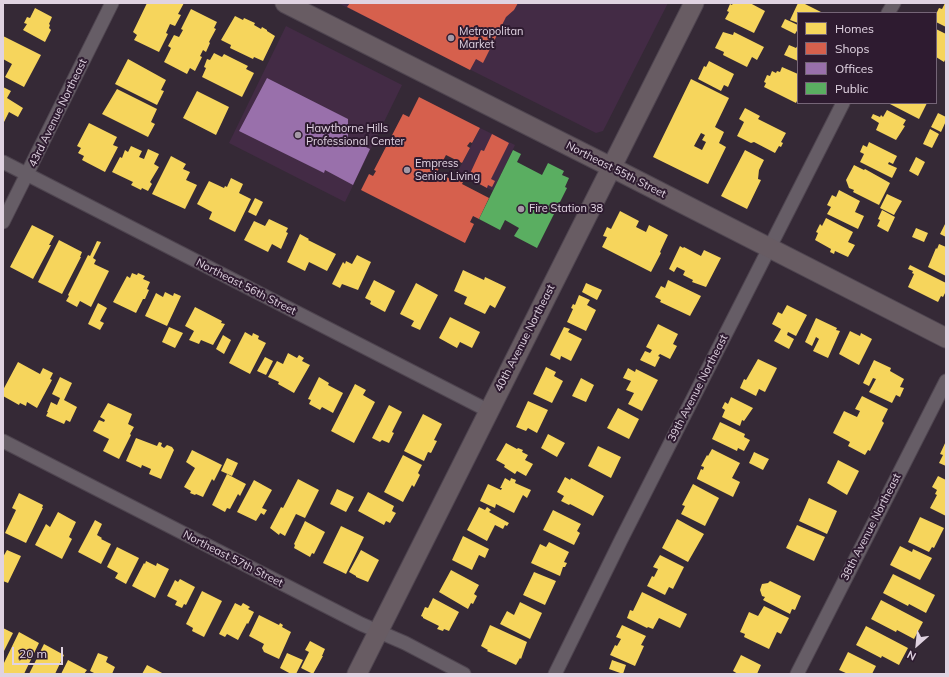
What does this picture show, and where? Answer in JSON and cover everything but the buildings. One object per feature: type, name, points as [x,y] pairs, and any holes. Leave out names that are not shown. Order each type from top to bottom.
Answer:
[{"type":"street","name":"43rd Avenue Northeast","points":[[3,222],[112,3]]},
{"type":"street","name":"Northeast 55th Street","points":[[285,3],[946,338]]},
{"type":"street","name":"40th Avenue Northeast","points":[[357,674],[694,3]]},
{"type":"street","points":[[889,12],[894,3]]},
{"type":"street","name":"39th Avenue Northeast","points":[[555,674],[841,104]]},
{"type":"street","name":"Northeast 56th Street","points":[[3,162],[489,411]]},
{"type":"street","name":"38th Avenue Northeast","points":[[797,674],[946,381]]},
{"type":"street","name":"Northeast 57th Street","points":[[3,441],[361,624],[464,674]]},
{"type":"shaded area","points":[[338,3],[668,3],[603,131],[596,133]]},
{"type":"shaded area","points":[[286,26],[402,85],[345,202],[229,143]]},
{"type":"shaded area","points":[[480,128],[515,145],[493,191],[457,173]]},
{"type":"place","name":"Metropolitan Market","points":[[451,38]]},
{"type":"place","name":"Hawthorne Hills Professional Center","points":[[298,135]]},
{"type":"place","name":"Empress Senior Living","points":[[407,170]]},
{"type":"place","name":"Fire Station 38","points":[[521,209]]}]
